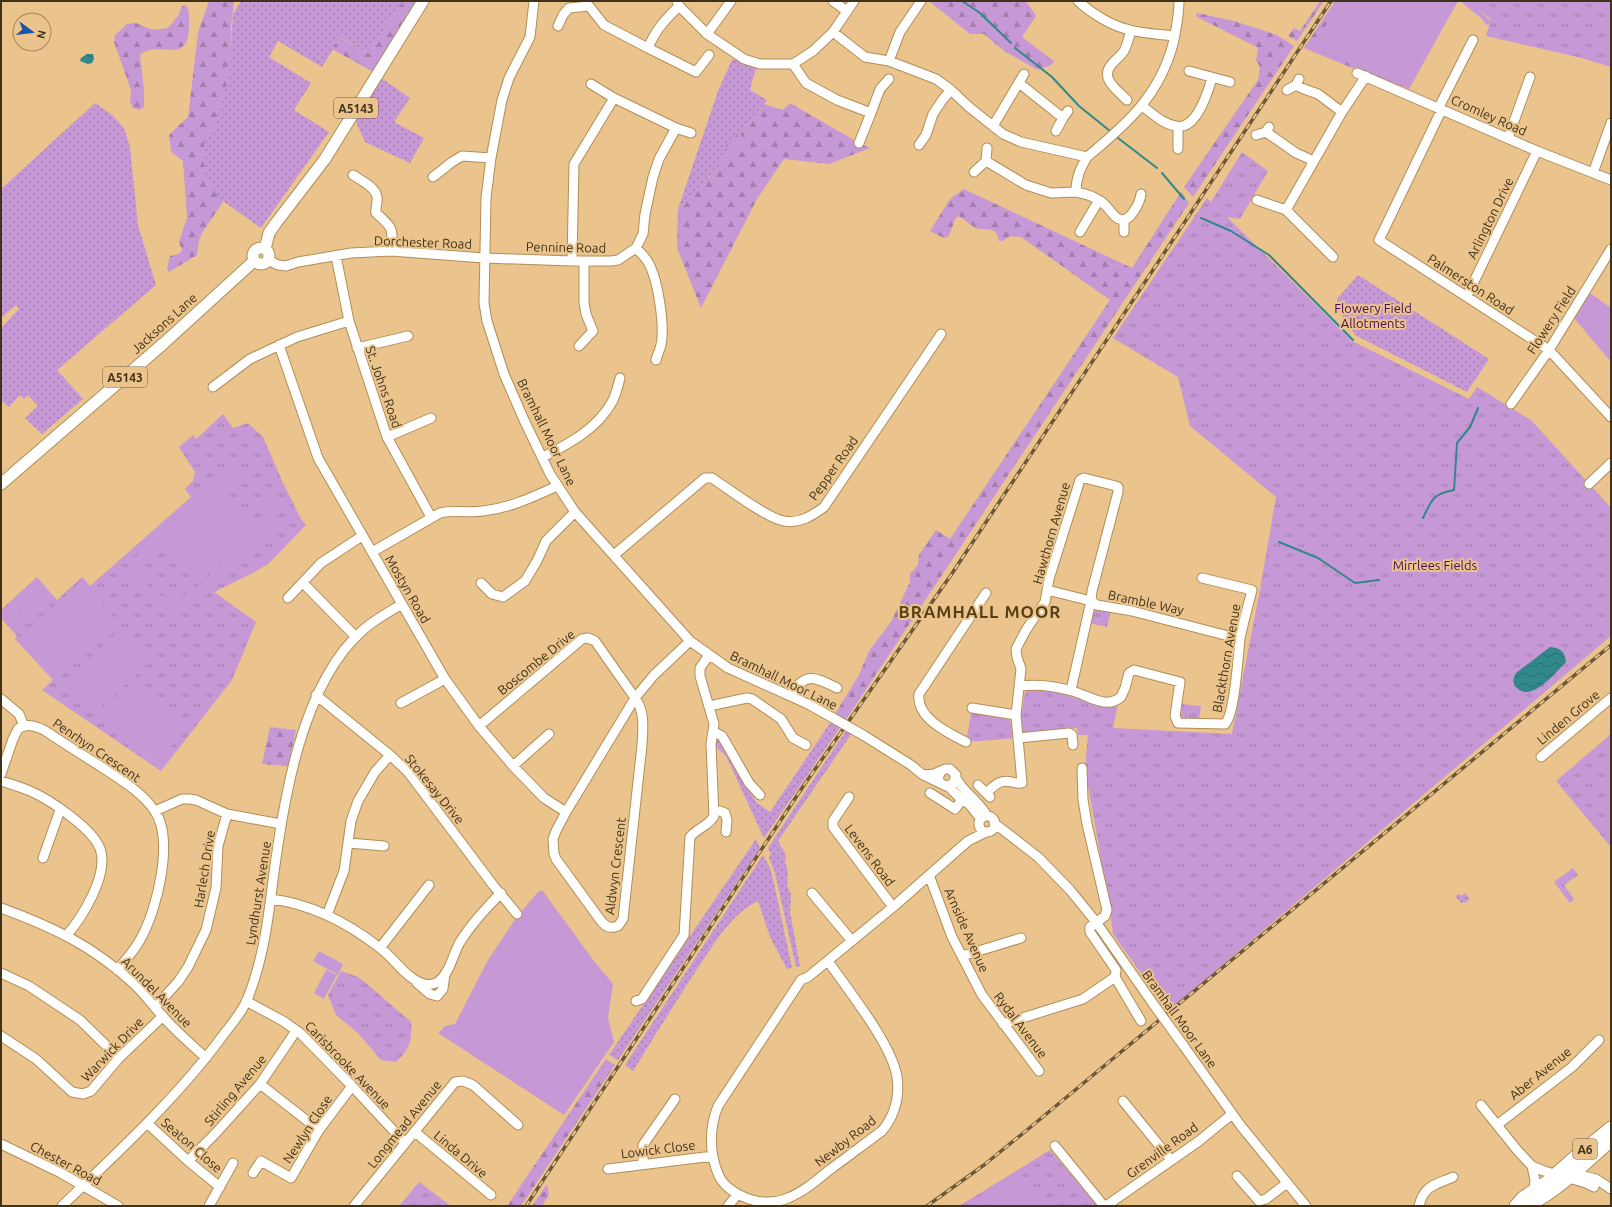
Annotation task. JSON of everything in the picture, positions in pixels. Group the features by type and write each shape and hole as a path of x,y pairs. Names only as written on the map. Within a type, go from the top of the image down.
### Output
{"highway":[{"name":"A6","path":"1529,1205 1563,1176 1611,1128"},
{"name":"A6","path":"1516,1206 1534,1190 1563,1176 1593,1156 1611,1140"}],"main road":[{"name":"Jacksons Lane","path":"267,255 270,233 276,223 325,159 424,1"},
{"name":"Jacksons Lane","path":"1,484 164,343 254,260 253,257 255,251 261,248 267,255"}],"street":[{"name":"Bramhall Moor Lane","path":"534,1 530,37 506,84 491,158 486,198 484,303 487,321 504,374 524,420 557,486 576,512 690,641 728,668 790,696 833,718 911,765 923,775 980,805 983,820"},
{"path":"708,34 731,1"},
{"path":"833,1 847,11"},
{"path":"648,48 654,34 678,4 708,34 744,59 760,64 793,64 813,51 833,32 854,1"},
{"path":"889,61 900,32 921,1"},
{"path":"1078,1 1117,26 1131,31 1174,36"},
{"path":"1076,192 1076,181 1081,167 1087,157 1118,131 1142,106 1157,84 1168,63 1179,10 1179,1"},
{"path":"558,26 563,15 569,8 591,4 604,25 700,75 709,55"},
{"path":"1127,100 1108,79 1107,72 1125,49 1131,31"},
{"path":"833,32 865,58 889,61 936,79 1003,134 1021,142 1087,157"},
{"path":"1440,108 1473,40"},
{"path":"793,64 806,82 837,100 871,113"},
{"path":"1189,71 1230,82"},
{"path":"993,126 1024,74"},
{"name":"Cromley Road","path":"1342,112 1362,74 1537,151 1611,180"},
{"path":"1508,138 1530,77"},
{"path":"1142,106 1165,123 1178,127 1188,123 1203,106 1212,78"},
{"path":"859,143 880,89 889,79"},
{"path":"1286,210 1342,112 1318,94 1304,89 1298,82 1287,90"},
{"path":"1019,83 1065,114 1056,131"},
{"path":"591,84 614,98 676,128 691,133"},
{"path":"919,145 926,135 933,114 951,90"},
{"path":"572,261 574,164 614,98"},
{"name":"Palmerston Road","path":"1440,108 1379,240 1549,350 1611,417"},
{"path":"1593,173 1611,123"},
{"path":"1178,127 1178,149"},
{"path":"656,360 661,344 662,326 659,300 654,276 648,261 636,248 643,234 645,214 659,159 676,128"},
{"path":"1256,135 1268,129 1296,153 1314,161"},
{"path":"974,172 986,161 987,148"},
{"name":"Arlington Drive","path":"1467,296 1537,151"},
{"path":"433,177 462,156 491,158"},
{"path":"986,161 1026,185 1051,193 1085,193 1105,204 1118,219 1124,220 1128,218 1138,207 1141,194"},
{"path":"353,175 374,190 377,196 375,208 376,213 391,227 393,233 391,251"},
{"path":"1080,232 1099,200"},
{"path":"1257,200 1286,210 1333,257"},
{"path":"1124,220 1124,232"},
{"name":"Pennine Road","path":"484,258 611,261 618,260 636,248"},
{"name":"Dorchester Road","path":"267,255 278,265 286,266 298,262 336,256 391,251 484,258"},
{"name":"Flowery Field","path":"1511,404 1549,350 1610,252"},
{"name":"St. Johns Road","path":"336,256 349,321 387,437 431,517"},
{"path":"579,346 593,331 586,314 584,303 584,261"},
{"path":"213,387 250,359 297,337 349,321"},
{"name":"Pepper Road","path":"614,555 705,478 712,478 748,502 782,521 799,521 813,516 824,507 941,334"},
{"path":"357,348 408,336"},
{"name":"Mostyn Road","path":"279,345 318,458 445,679 479,726 513,766 544,798 566,812"},
{"path":"543,457 598,427 613,401 620,378"},
{"path":"387,437 431,418"},
{"path":"1589,484 1611,463"},
{"name":"Hawthorn Avenue","path":"978,785 988,795 1000,782 1004,780 1018,784 1022,783 1016,715 1021,669 1016,649 1026,630 1042,608 1051,572 1080,480 1084,478 1118,487 1118,492 1092,591 1071,690"},
{"path":"372,552 431,517 452,511 482,511 502,508 530,499 557,486"},
{"path":"481,583 492,594 503,597 515,589 525,581 537,561 546,541 576,512"},
{"path":"288,598 321,563 362,536"},
{"name":"Blackthorn Avenue","path":"1020,686 1038,685 1071,690 1098,701 1108,702 1120,698 1123,694 1130,672 1132,670 1138,671 1180,682 1175,716 1178,723 1222,725 1228,721 1240,648 1240,639 1252,590 1202,578"},
{"path":"303,583 356,637"},
{"name":"Bramble Way","path":"1047,590 1091,601 1097,605 1175,621 1195,626 1206,631 1240,639"},
{"path":"966,742 938,725 922,711 918,700 919,694 986,593"},
{"name":"Lyndhurst Avenue","path":"62,1206 147,1123 206,1058 239,1014 246,1001 264,946 282,824 305,724 316,696 337,659 356,637 363,630 402,604"},
{"name":"Boscombe Drive","path":"479,726 582,639 588,638 595,641 635,698"},
{"name":"Aldwyn Crescent","path":"635,698 640,704 643,725 642,745 623,919 618,926 610,928 605,926 556,859 554,854 553,839 566,812 635,698 654,675 690,641"},
{"path":"636,1001 642,999 684,935 690,837 710,822 714,816 711,744 714,724 700,676 700,668 709,655"},
{"path":"790,696 796,685 803,680 811,678 820,679 837,688"},
{"path":"402,703 445,679"},
{"name":"Stokesay Drive","path":"316,696 390,755 408,772 517,914"},
{"path":"709,706 747,698 752,699 781,719 794,738 806,745"},
{"name":"Linden Grove","path":"1542,756 1611,698"},
{"path":"1,699 19,714 24,726 18,729 15,733 1,774"},
{"path":"972,708 1016,715"},
{"name":"Penrhyn Crescent","path":"24,726 36,726 50,734 134,790 155,811"},
{"path":"714,732 722,736 749,783 760,795"},
{"path":"1018,738 1071,733 1073,741"},
{"path":"513,766 549,734"},
{"path":"327,915 344,871 351,821 358,801 374,772 390,755"},
{"path":"1082,768 1083,800 1087,824 1107,910 1105,916 1090,927 1090,932 1116,970 1115,977 1141,1021"},
{"name":"Bramhall Moor Lane","path":"923,775 934,774 945,769 950,769 954,773 965,796"},
{"path":"941,772 938,777 944,785 954,784 956,778"},
{"path":"1,781 31,791 44,798 87,829 98,843 101,852 102,864 99,877 86,908 68,935"},
{"path":"930,793 955,809 965,796"},
{"name":"Levens Road","path":"849,797 833,821 833,827 893,907"},
{"path":"118,970 142,937 156,902 164,849 160,820 155,811 182,799 189,799 196,800 227,814 282,824"},
{"path":"43,858 60,810"},
{"path":"714,810 724,813 727,820 726,832"},
{"name":"Harlech Drive","path":"155,1008 178,982 188,967 206,930 216,888 218,846 227,814"},
{"path":"992,819 994,823 993,829 987,832 981,829 983,820 992,819"},
{"name":"Newby Road","path":"828,961 871,1024 888,1052 897,1076 898,1092 896,1107 890,1121 882,1131 805,1189 788,1198 772,1202 755,1202 737,1195 720,1180 715,1167 711,1143 712,1128 718,1106 802,980 828,961 893,907 968,841 983,820"},
{"name":"Bramhall Moor Lane","path":"994,823 1038,857 1070,890 1096,922 1232,1114 1306,1206"},
{"name":"Bramhall Moor Lane","path":"987,832 1001,836 1030,851"},
{"name":"Newby Road","path":"968,841 987,832"},
{"path":"349,843 384,846"},
{"name":"Arnside Avenue","path":"929,875 952,937 982,996"},
{"path":"380,948 429,885"},
{"path":"271,899 297,903 327,915 380,948 430,994 437,996 443,989 445,974 459,944 481,912 501,893"},
{"path":"812,893 852,941"},
{"name":"Arundel Avenue","path":"1,908 32,919 68,935 118,970 135,985 155,1008 206,1058"},
{"path":"962,956 1020,938"},
{"path":"1,973 29,986 80,1020 119,1058"},
{"path":"1003,1024 1083,999 1115,977"},
{"name":"Rydal Avenue","path":"982,996 1039,1071"},
{"name":"Carisbrooke Avenue","path":"246,1001 283,1021 296,1031 352,1086 405,1143"},
{"name":"Warwick Drive","path":"1,1036 36,1059 72,1092 83,1094 92,1091 119,1058 163,1016"},
{"name":"Stirling Avenue","path":"188,1161 215,1134 260,1084 296,1031"},
{"name":"Aber Avenue","path":"1497,1124 1572,1067 1599,1040"},
{"name":"Longmead Avenue","path":"354,1206 455,1082 463,1081 473,1085 518,1125"},
{"path":"260,1084 319,1130"},
{"name":"Newlyn Close","path":"253,1173 264,1158 291,1178 319,1130 352,1086"},
{"path":"643,1164 643,1146 675,1099"},
{"path":"1123,1101 1171,1160"},
{"path":"1481,1105 1517,1150 1532,1166 1535,1180 1534,1190"},
{"name":"Grenville Road","path":"1105,1206 1199,1141 1232,1114"},
{"name":"Seaton Close","path":"147,1123 188,1161 220,1186"},
{"name":"Linda Drive","path":"415,1132 491,1196"},
{"name":"Chester Road","path":"1,1144 84,1186 118,1206"},
{"path":"1054,1146 1105,1206"},
{"name":"Lowick Close","path":"608,1169 713,1156"},
{"path":"1593,1156 1591,1170 1595,1183"},
{"path":"1524,1157 1563,1176"},
{"name":"Seaton Close","path":"208,1206 234,1163"},
{"path":"1532,1166 1586,1183 1595,1183 1610,1188"},
{"path":"1237,1176 1259,1201 1266,1199 1287,1183"},
{"path":"1418,1206 1426,1189 1453,1177"},
{"path":"728,1206 737,1195"}],"green space":[{"path":"209,1 234,1 231,27 230,72 215,125 204,141 204,177 223,202 202,233 197,255 169,272 167,268 170,256 179,254 182,250 179,242 187,218 183,161 171,152 169,135 188,117 198,33"},
{"path":"241,1 403,1 368,54 341,37 322,67 278,41 269,57 311,83 294,110 329,132 261,228 203,187 201,144 229,70 233,14"},
{"path":"403,1 423,1 377,74 332,49 340,37 368,54"},
{"path":"929,1 1026,1 1036,16 1022,37 1054,61 1051,65 1038,70 1004,51 984,34 970,34"},
{"path":"1320,1 1324,1 1297,41 1288,36 1294,28 1300,31"},
{"path":"1335,1 1350,1 1403,83 1401,88 1304,48"},
{"path":"1343,1 1458,1 1409,89 1311,47"},
{"path":"1460,1 1469,1 1490,20 1490,24 1486,25 1482,19"},
{"path":"1467,1 1611,1 1611,67 1582,58 1486,36 1491,19"},
{"path":"186,5 189,13 189,26 188,39 184,46 178,49 170,50 154,49 140,55 144,90 144,107 139,110 133,108 130,101 131,90 114,42 115,35 127,24 136,23 153,30 168,28 178,16 182,6"},
{"path":"1197,13 1234,21 1277,35 1294,46 1193,197 1184,187 1258,80 1260,67 1256,60 1258,50 1257,47 1199,18 1196,16"},
{"path":"744,59 760,64 755,71 750,90 767,100 741,133 742,141 678,209 718,91 732,60"},
{"path":"381,78 410,98 394,122 424,138 410,163 365,142 356,122"},
{"path":"95,103 113,116 124,128 130,147 138,225 156,285 57,370 83,399 42,434 25,418 38,406 28,395 24,399 20,395 9,407 1,400 1,328 19,309 16,305 1,318 1,189"},
{"path":"790,103 870,148 829,164 784,159 757,199 701,308 677,248 678,209 742,141 741,133 764,104 783,110"},
{"path":"737,134 743,142 733,152 724,147"},
{"name":"Mirrlees Fields","path":"1242,152 1268,171 1240,219 1227,217 1352,341 1469,399 1477,387 1531,420 1611,508 1611,636 1168,1011 1113,934 1085,768 1088,735 1078,735 1077,728 1028,733 1018,738 1025,692 1039,689 1057,692 1089,702 1118,704 1113,728 1232,734 1276,497 1190,426 1178,377 1113,338 1207,198 1211,202"},
{"path":"964,189 1132,268 1181,192 1189,203 845,721 835,714 859,675 869,651 891,622 910,582 910,574 918,565 919,555 936,530 950,539 1110,300 1021,237 1011,236 999,241 996,232 993,230 976,228 959,216 955,219 949,236 944,238 930,231 950,199"},
{"name":"Flowery Field Allotments","path":"1358,275 1489,359 1467,392 1355,335 1337,308 1337,299"},
{"path":"1590,293 1611,308 1611,362 1574,318"},
{"path":"223,414 233,428 248,423 263,437 283,483 301,519 306,525 269,563 253,573 214,592 256,622 232,680 161,771 42,690 53,680 15,639 17,636 1,618 1,610 37,577 57,600 82,577 90,586 191,497 185,489 193,481 195,472 179,447 193,435 196,439"},
{"path":"234,474 246,475 256,478 264,484 270,492 273,501 273,521 269,532 240,560 209,585 193,601 182,605 168,607 156,604 146,598 139,589 135,578 135,566 138,554 146,542 214,483","holes":["228,484 245,484 253,487 259,492 266,505 267,512 262,528 209,576 185,595 166,597 157,594 150,589 142,574 142,565 147,553 161,540 198,583 259,530 223,488"]},
{"path":"36,579 54,600 44,609 26,588"},
{"path":"82,581 116,620 53,677 18,638"},
{"path":"23,590 42,611 32,620 13,599"},
{"path":"10,604 26,623 17,631 1,613"},
{"path":"1098,608 1111,611 1107,627 1089,623 1092,610 1097,611"},
{"path":"123,627 153,659 97,711 68,678"},
{"path":"131,685 186,726 159,762 104,721"},
{"path":"1182,704 1201,706 1199,720 1184,719 1181,717"},
{"path":"972,708 1010,720 1012,734 1018,738 966,742"},
{"path":"832,720 841,726 764,838 726,756 715,746 717,739 719,738 756,802 770,812"},
{"path":"270,727 296,730 288,766 262,764"},
{"path":"847,729 852,733 778,841 786,855 785,862 788,872 787,885 791,895 790,912 800,966 796,967 775,873 769,857 771,854 768,848"},
{"path":"1611,734 1611,847 1556,781"},
{"path":"756,839 760,848 618,1060 609,1055"},
{"path":"763,855 770,868 773,879 792,968 787,969 770,937 758,901 739,914 716,940 633,1071 625,1065"},
{"path":"1573,868 1578,875 1564,885 1574,899 1570,903 1554,882"},
{"path":"542,890 594,961 613,984 608,1018 614,1042 564,1115 438,1033 445,1026 455,1024 488,960 516,918 538,892"},
{"path":"1465,893 1470,899 1465,903 1461,903 1455,896 1459,894 1461,896"},
{"path":"319,951 343,964 338,975 313,961"},
{"path":"326,970 337,975 324,999 314,993"},
{"path":"341,971 358,977 411,1022 409,1045 396,1062 381,1060 358,1033 336,1015 328,995"},
{"path":"606,1059 615,1065 521,1206 507,1206"},
{"path":"1050,1150 1098,1206 959,1206"},
{"path":"1019,1176 1045,1206 984,1206"},
{"path":"419,1182 451,1206 399,1206"},
{"path":"547,1184 549,1195 542,1206 532,1206"}],"water":[{"path":"87,54 93,54 94,59 92,63 88,64 80,61 81,58"},
{"path":"1550,647 1557,648 1562,651 1566,662 1549,679 1536,689 1529,692 1522,691 1516,687 1513,680 1516,673"}],"waterway":[{"path":"962,1 980,13 1011,43"},
{"path":"1015,48 1052,77 1079,106 1110,131"},
{"path":"1118,138 1157,168"},
{"path":"1162,173 1184,199"},
{"path":"1201,218 1231,231 1269,255 1353,340"},
{"path":"1423,518 1434,498 1442,493 1454,490 1457,443 1470,427 1478,408"},
{"path":"1279,542 1318,558 1355,583 1379,580"}],"railway":[{"path":"526,1206 804,785 951,575 1331,1"},
{"path":"927,1206 984,1165 1027,1130 1611,645"}],"district":[{"name":"BRAMHALL MOOR","path":"980,611"}]}
